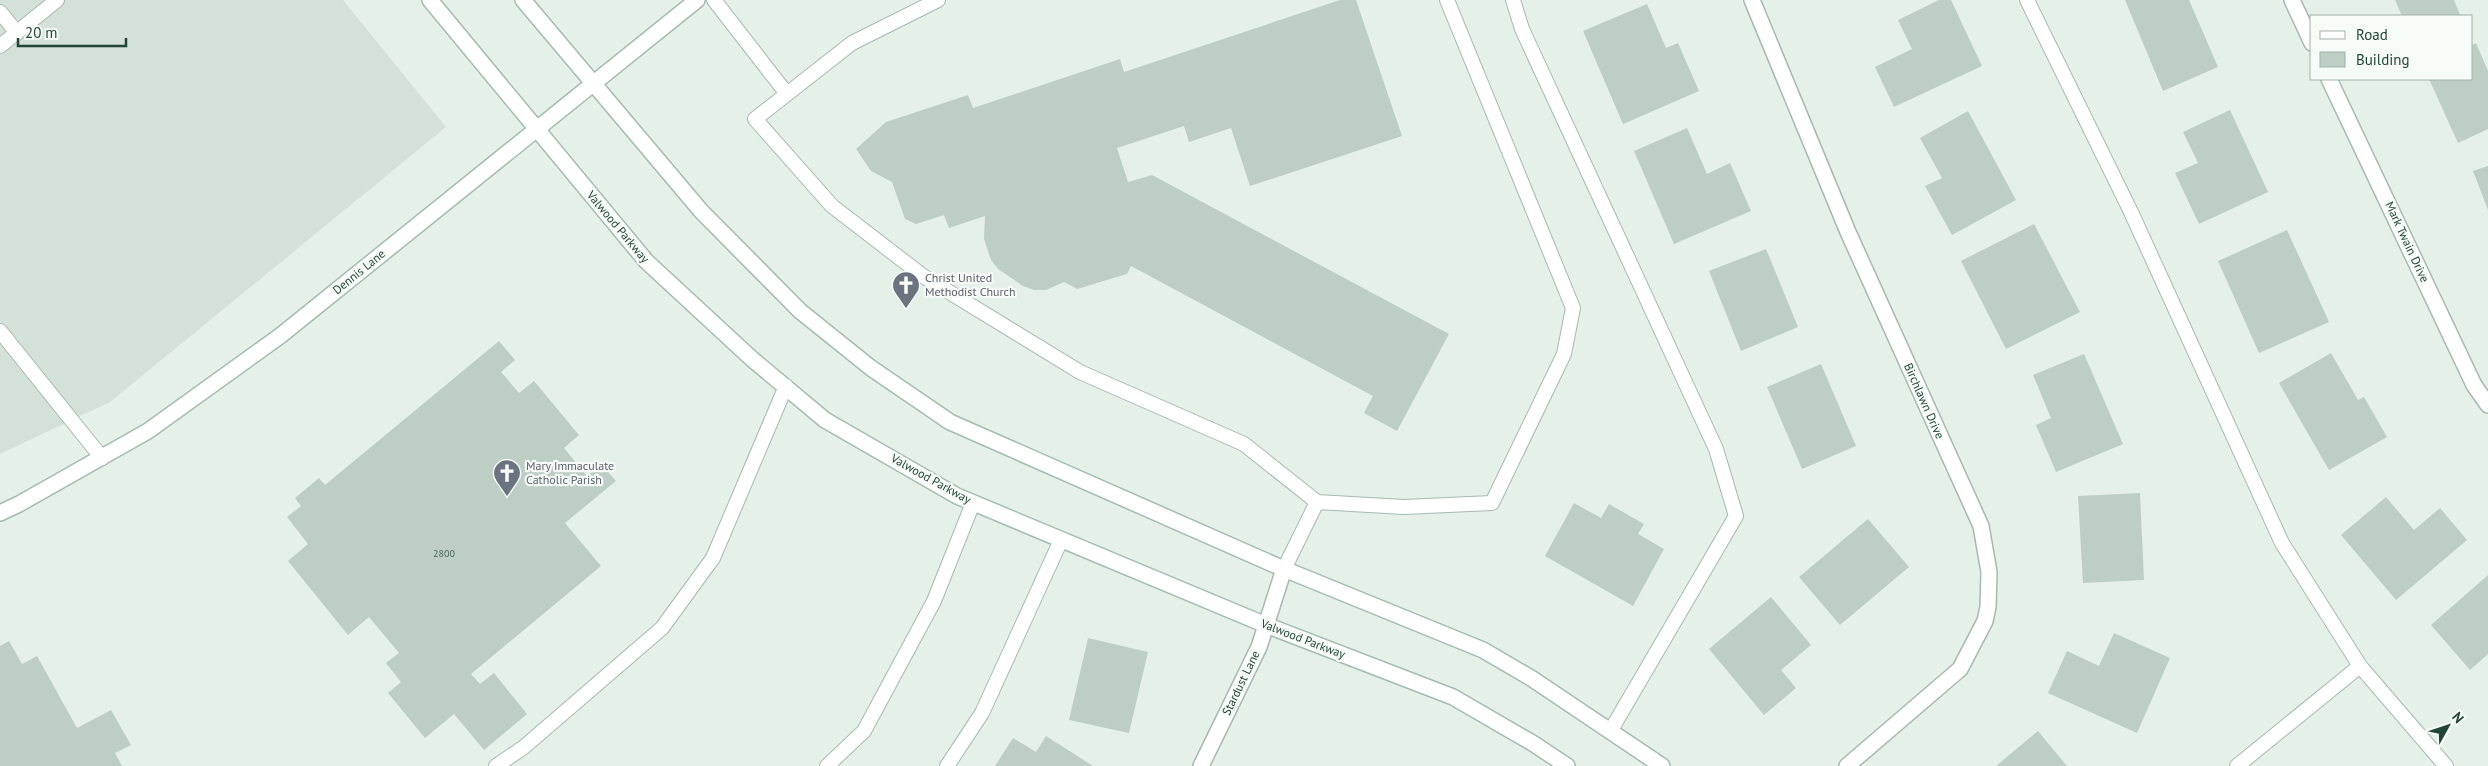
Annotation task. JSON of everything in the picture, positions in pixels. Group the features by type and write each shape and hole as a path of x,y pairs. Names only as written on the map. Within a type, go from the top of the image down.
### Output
{"main road":[{"name":"Valwood Parkway","path":"430,0 646,261 752,359 825,420 957,496 1266,625 1453,698 1567,766"},
{"path":"524,0 593,85 701,211 800,311 871,368 950,422 1284,569 1483,650 1531,678 1662,766"},
{"name":"Dennis Lane","path":"0,513 148,431 280,336 697,0"},
{"name":"Birchlawn Drive","path":"1752,0 1848,232 1980,526 1989,572 1988,607 1985,621 1960,669 1847,766"},
{"path":"2292,0 2310,39"},
{"name":"Mark Twain Drive","path":"2328,80 2474,385 2488,405"},
{"name":"Stardust Lane","path":"1201,766 1259,647 1284,569"}],"lane":[{"path":"0,46 57,0"},
{"path":"714,0 787,94"},
{"path":"938,0 852,44 755,119 832,206 923,276 1080,372 1244,444 1317,502 1404,508 1492,503 1564,354 1573,308 1448,0"},
{"path":"1513,0 1522,29 1716,449 1736,516 1611,730"},
{"path":"2027,0 2131,212 2282,543 2360,666 2446,766"},
{"path":"0,12 17,33"},
{"path":"0,331 102,458"},
{"path":"496,766 524,747 662,628 712,558 736,508 786,386"},
{"path":"1284,569 1317,502"},
{"path":"827,766 864,731 868,724 934,601 973,503"},
{"path":"947,766 982,713 1062,540"},
{"path":"2238,766 2360,666"}],"shaded area":[{"path":"0,0 343,0 446,127 110,402 0,454"}],"building":[{"path":"1340,0 1356,0 1402,136 1250,186 1231,128 1189,142 1184,126 1117,148 1128,182 1152,175 1449,334 1397,431 1364,413 1373,396 1131,266 1127,274 1077,289 1064,282 1046,290 1034,290 1023,286 998,269 991,260 984,239 985,216 949,228 944,215 916,224 905,219 892,182 871,171 856,149 886,122 968,95 973,108 1120,59 1124,72"},
{"path":"1939,0 1951,0 1982,66 1894,107 1875,67 1912,49 1898,20"},
{"path":"2125,0 2189,0 2218,67 2163,91"},
{"path":"2395,0 2454,0 2460,15 2402,15"},
{"path":"1647,4 1666,48 1678,43 1699,91 1623,124 1583,31"},
{"path":"2476,43 2488,71 2488,129 2458,143 2429,80 2473,80 2473,44"},
{"path":"2230,110 2268,192 2199,224 2175,173 2198,163 2183,132"},
{"path":"1968,111 2016,200 1952,235 1925,186 1942,178 1920,138"},
{"path":"1687,128 1707,174 1730,163 1751,211 1674,244 1634,151"},
{"path":"2488,166 2488,210 2473,171"},
{"path":"2034,224 2080,312 2006,349 1961,261"},
{"path":"2287,230 2329,322 2259,353 2218,261"},
{"path":"1766,249 1798,327 1741,351 1709,271"},
{"path":"499,341 515,360 501,372 519,393 534,381 579,435 564,448 587,476 601,464 616,481 565,523 601,566 471,674 480,684 494,673 527,714 484,750 454,714 425,738 388,693 401,682 386,663 399,653 369,617 348,635 288,561 308,544 287,517 301,506 295,498 319,478 325,485"},
{"path":"2331,353 2358,400 2364,397 2387,437 2329,470 2279,383"},
{"path":"2084,354 2123,444 2056,472 2036,425 2051,418 2033,375"},
{"path":"1821,364 1856,446 1802,469 1767,387"},
{"path":"2140,493 2144,580 2083,583 2078,496"},
{"path":"2386,497 2414,530 2440,508 2467,540 2396,600 2341,535"},
{"path":"1574,503 1601,518 1609,504 1644,524 1638,534 1664,549 1633,606 1545,556"},
{"path":"1868,519 1909,567 1840,625 1799,577"},
{"path":"2488,575 2488,654 2470,670 2431,625"},
{"path":"1771,597 1811,645 1781,670 1796,688 1764,715 1709,649"},
{"path":"2114,633 2170,658 2137,733 2048,693 2067,651 2099,666"},
{"path":"1088,638 1148,652 1129,733 1069,720"},
{"path":"9,641 22,664 37,656 77,728 111,710 131,745 115,753 122,766 0,766 0,646"},
{"path":"2038,731 2067,766 1996,766"},
{"path":"1046,736 1093,766 995,766 1013,738 1036,752"}],"place":[{"name":"Christ United Methodist Church","path":"906,309"},
{"name":"Mary Immaculate Catholic Parish","path":"507,497"}]}
